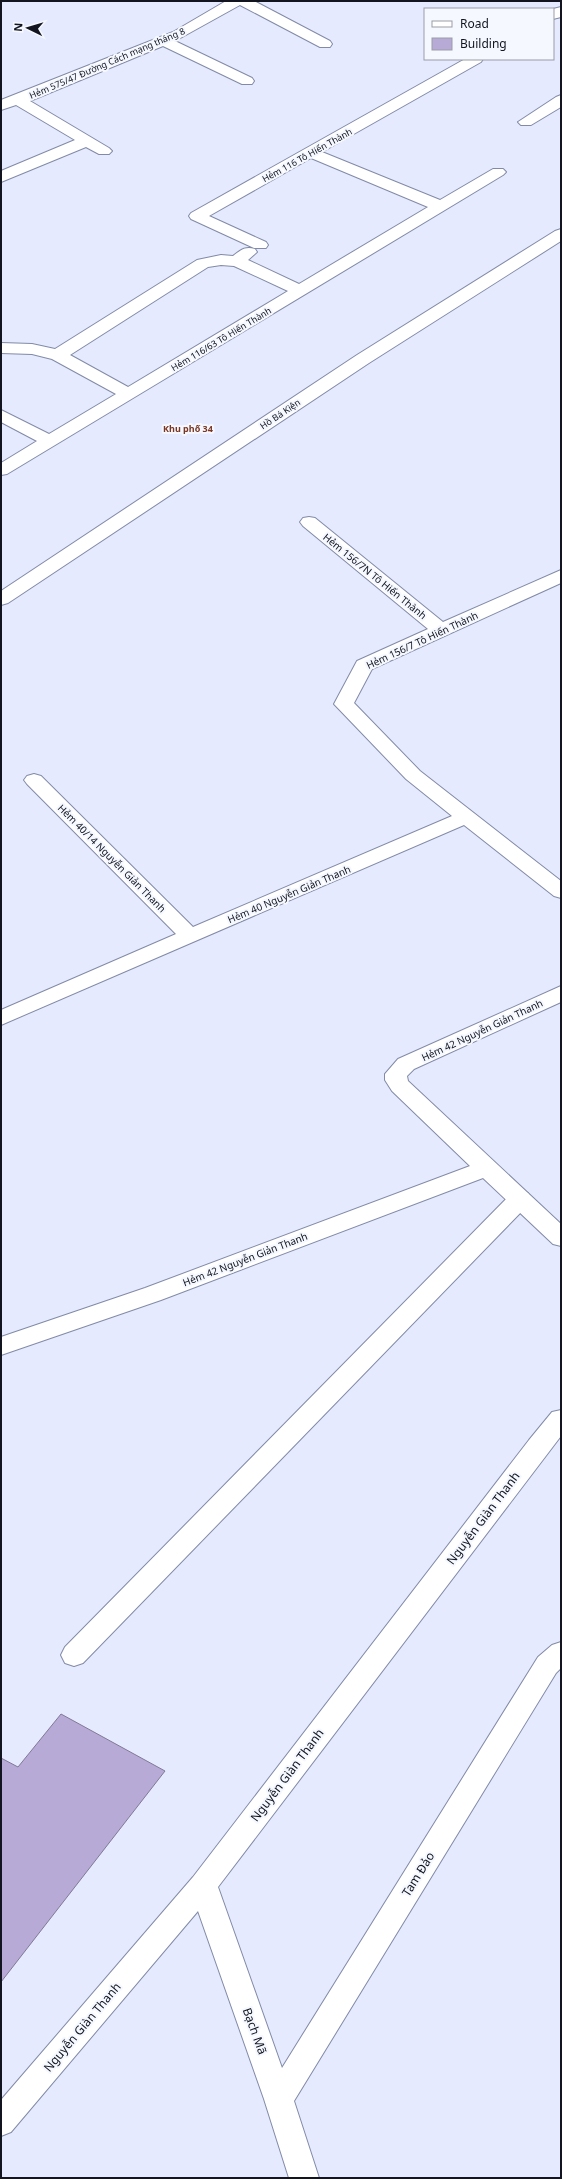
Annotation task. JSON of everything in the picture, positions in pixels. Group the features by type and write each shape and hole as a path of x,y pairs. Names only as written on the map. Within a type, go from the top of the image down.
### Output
{"street":[{"name":"Hẻm 575/47 Đường Cách mạng tháng 8","path":"2,106 178,35 236,1"},
{"path":"243,1 325,44"},
{"path":"163,41 247,81"},
{"name":"Hẻm 116 Tô Hiến Thành","path":"236,261 260,245 197,216 312,153 474,60"},
{"path":"18,100 86,141 104,150"},
{"path":"526,122 561,100"},
{"path":"1,177 86,141"},
{"path":"312,153 442,207"},
{"name":"Hẻm 116/63 Tô Hiến Thành","path":"1,470 442,207 498,172"},
{"name":"Hồ Bá Kiện","path":"1,599 363,359 561,234"},
{"path":"58,355 203,263 221,260 236,261 301,291"},
{"path":"1,348 32,349 58,355 129,394"},
{"path":"1,415 50,441"},
{"name":"Hẻm 156/7N Tô Hiến Thành","path":"310,522 441,630"},
{"name":"Hẻm 156/7 Tô Hiến Thành","path":"466,817 413,775 344,704 364,665 561,576"},
{"name":"Hẻm 40/14 Nguyễn Giản Thanh","path":"34,780 190,936"},
{"path":"466,817 561,891"},
{"name":"Hẻm 40 Nguyễn Giản Thanh","path":"1,1018 466,817"},
{"name":"Hẻm 42 Nguyễn Giản Thanh","path":"561,993 406,1064 396,1074 396,1080 400,1086 561,1238"},
{"name":"Hẻm 42 Nguyễn Giản Thanh","path":"1,1346 153,1294 487,1168"},
{"path":"74,1655 520,1199"},
{"name":"Nguyễn Giàn Thanh","path":"1,2122 203,1885 533,1453 561,1419"},
{"name":"Tam Đảo","path":"280,2099 547,1665 561,1653"},
{"name":"Bạch Mã","path":"203,1885 280,2099 304,2178"}],"building":[{"path":"61,1714 165,1771 1,1982 1,1758 18,1767"}],"district":[{"name":"Khu phố 34","path":"188,428"}]}
